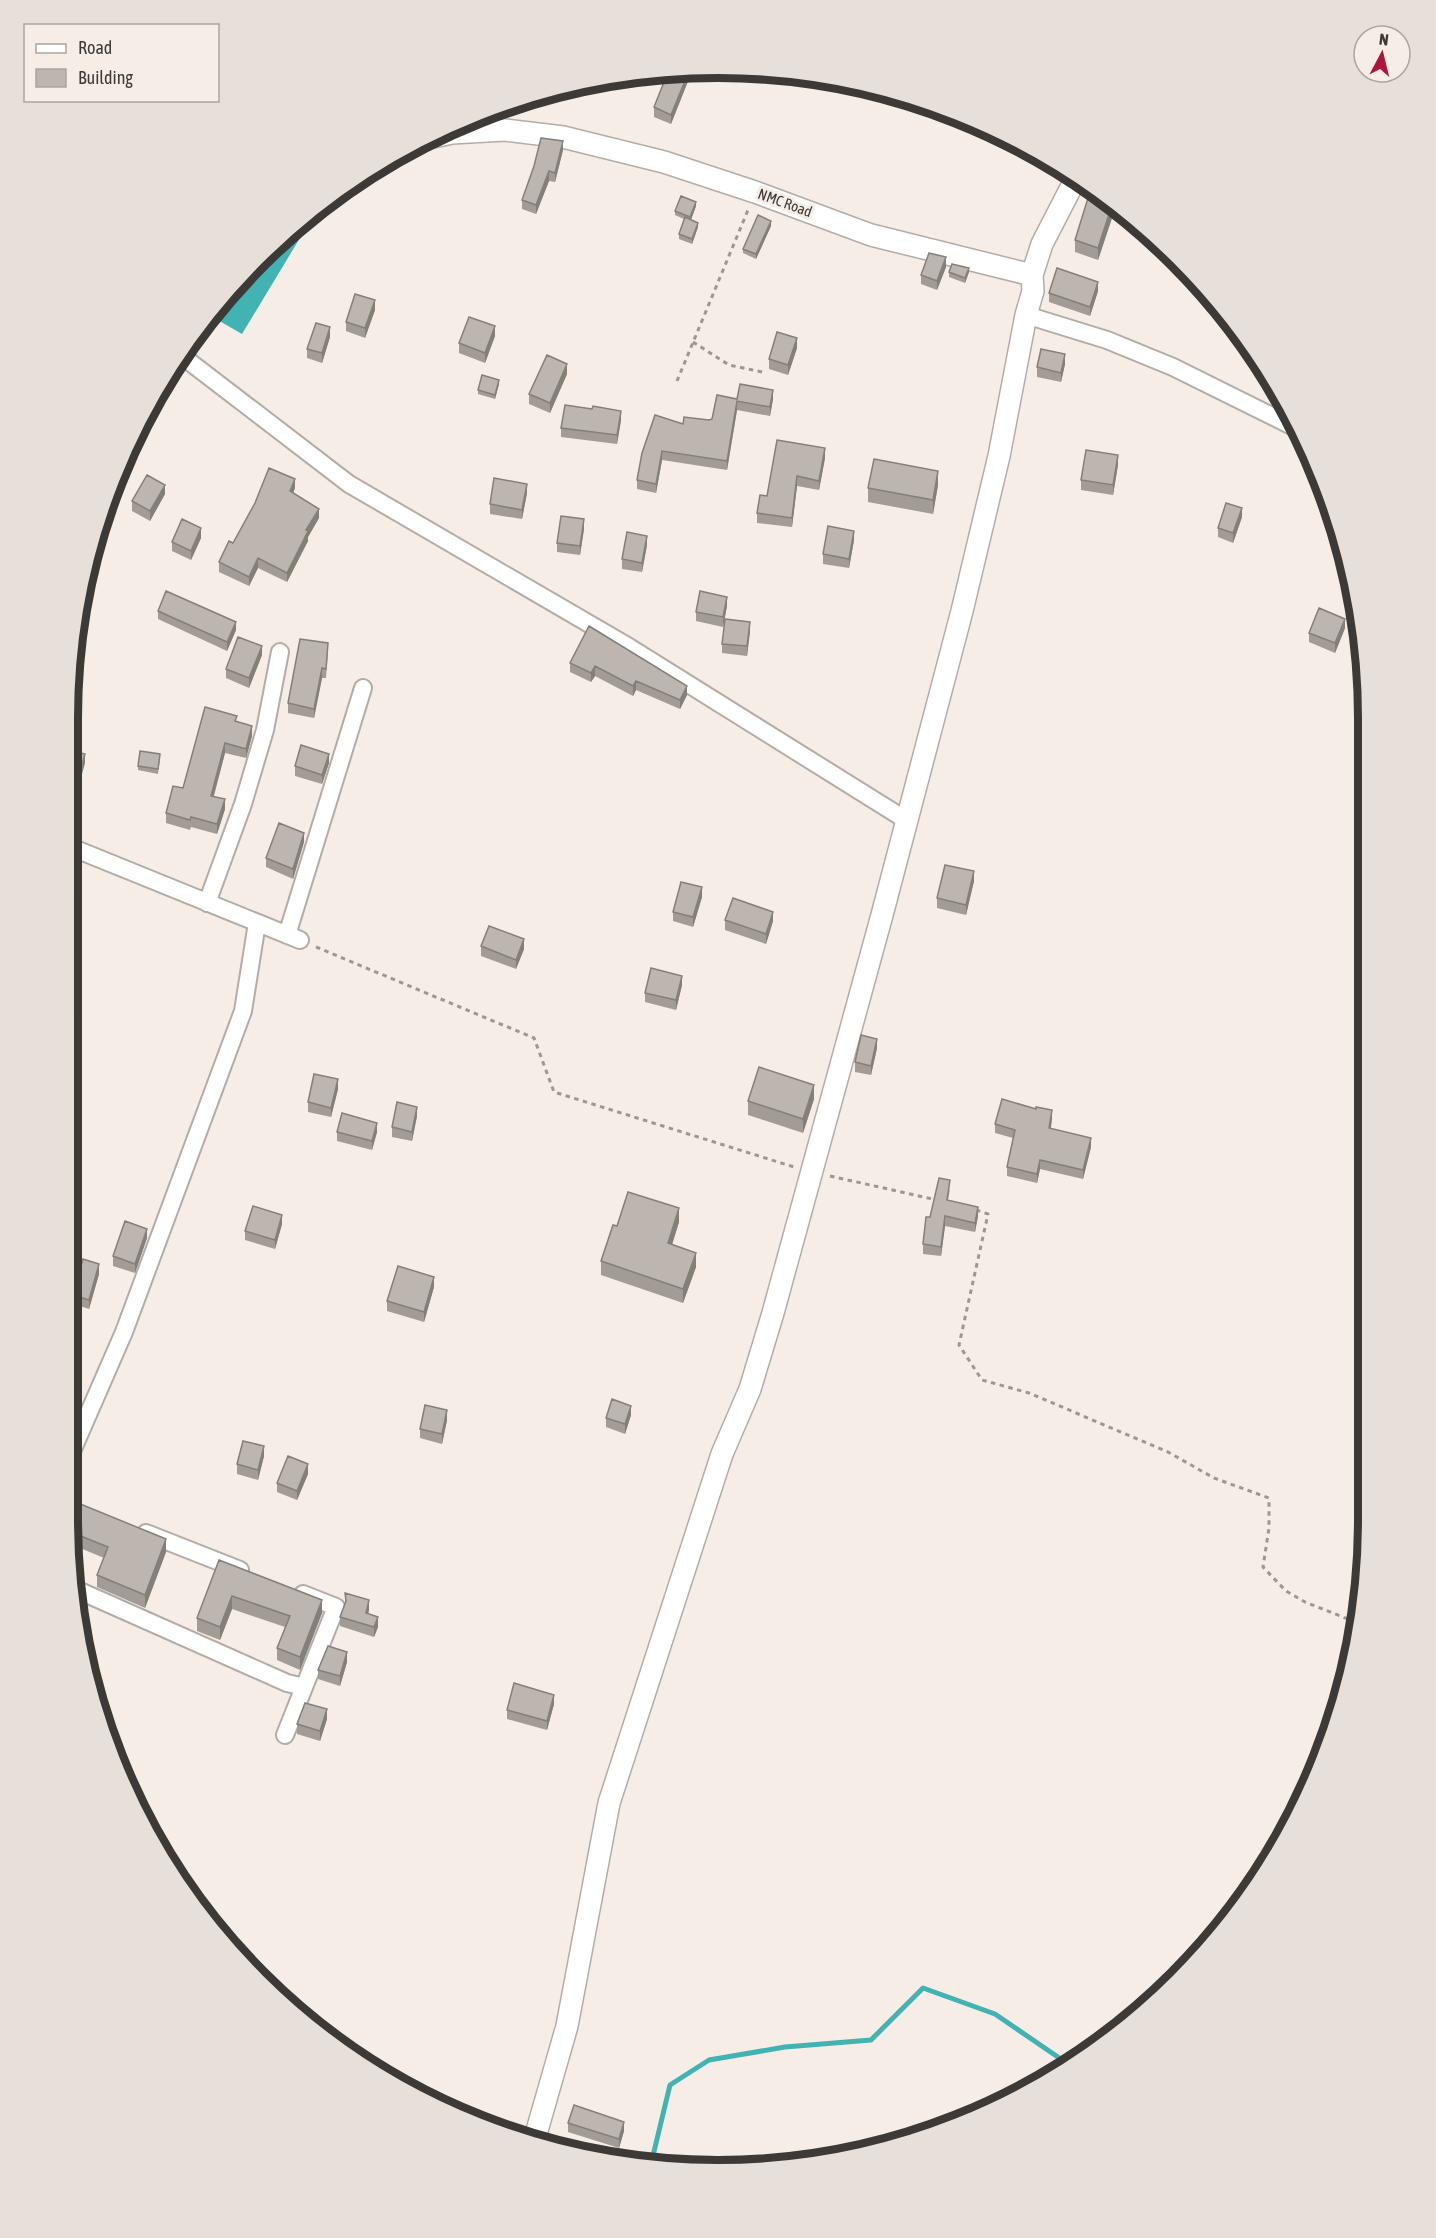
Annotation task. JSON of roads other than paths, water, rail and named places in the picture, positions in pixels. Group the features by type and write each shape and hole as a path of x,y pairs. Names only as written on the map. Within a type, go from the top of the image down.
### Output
{"street":[{"name":"NMC Road","path":"461,133 505,130 563,137 664,162 755,192 871,235 1032,275"},
{"path":"536,2133 567,2026 609,1803 722,1454 750,1389 879,927 962,611 999,456 1026,315 1033,291 1032,275 1042,244 1072,185"},
{"path":"1026,315 1107,340 1173,367 1285,423"},
{"path":"187,360 349,484 629,647 906,820"},
{"path":"207,903 243,804 265,730 280,652"},
{"path":"78,850 294,938 363,688"},
{"path":"78,1438 124,1332 243,1011 257,923"},
{"path":"133,1527 250,1574"},
{"path":"282,1586 336,1607 285,1736"},
{"path":"82,1592 287,1683 304,1688"}],"water":[{"path":"303,231 303,233 242,334 217,320 265,265"}],"waterway":[{"path":"653,2157 670,2085 709,2060 785,2047 871,2040 923,1988 995,2014 1062,2060"}]}
